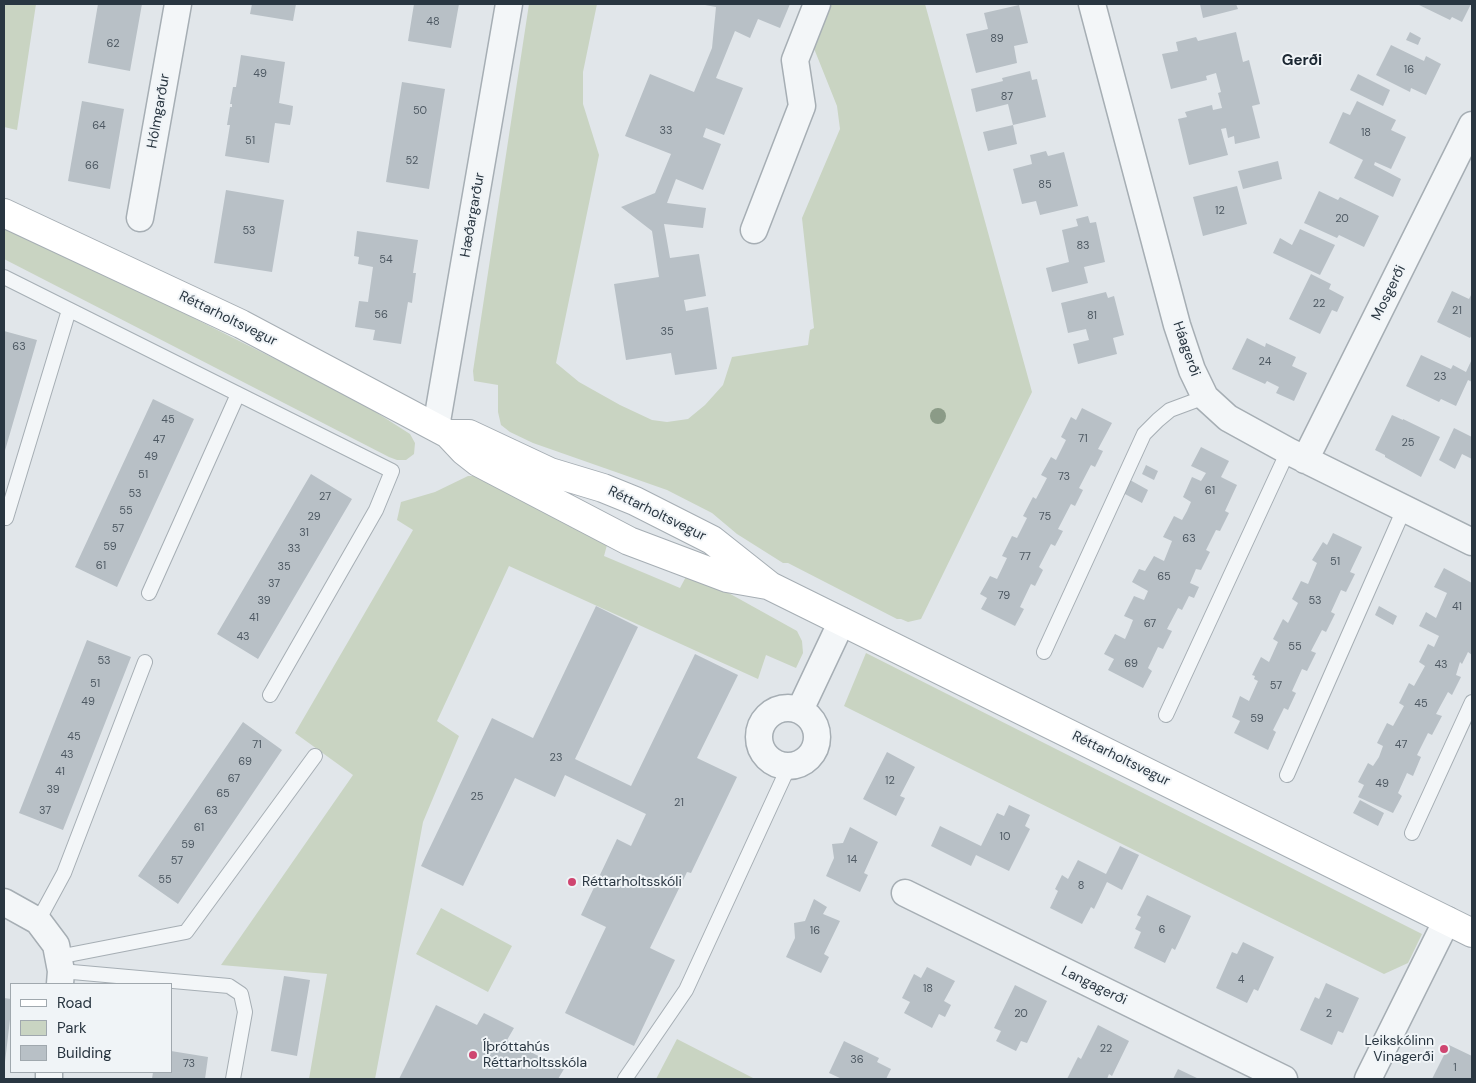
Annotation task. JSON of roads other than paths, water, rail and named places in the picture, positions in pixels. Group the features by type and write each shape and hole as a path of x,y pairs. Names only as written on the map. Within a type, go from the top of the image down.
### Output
{"street":[{"name":"Hólmgarður","path":"140,218 178,4"},
{"name":"Hæðargarður","path":"442,430 509,4"},
{"path":"754,230 802,106 795,60 817,4"},
{"name":"Háagerði","path":"1092,4 1177,325 1192,370 1205,397 1228,418 1297,456 1472,542"},
{"name":"Mosgerði","path":"1297,456 1472,125"},
{"name":"Réttarholtsvegur","path":"4,213 241,324 442,430 478,462 629,541 727,578 770,586"},
{"name":"Réttarholtsvegur","path":"442,430 469,434 550,472 603,488 635,501 712,540 770,586 1472,933"},
{"path":"800,710 842,621"},
{"path":"791,707 800,710 814,723 817,742 813,752 807,759 789,766 780,765 764,754 760,745 760,726 772,712 781,708 791,707"},
{"name":"Langagerði","path":"905,893 1284,1079"},
{"path":"4,902 38,921 56,945 59,971"},
{"path":"1368,1079 1446,920"}],"lane":[{"path":"4,277 392,471 376,510 270,695"},
{"path":"6,518 69,310"},
{"path":"149,592 238,394"},
{"path":"1044,652 1144,434 1170,410 1205,397"},
{"path":"1166,714 1297,456"},
{"path":"1288,775 1404,509"},
{"path":"38,921 64,872 145,662"},
{"path":"1412,833 1472,702"},
{"path":"59,971 186,932 315,756"},
{"path":"624,1079 686,990 789,766"},
{"path":"59,971 229,986 241,994 245,1012 233,1079"}],"place":[{"name":"Réttarholtsskóli","path":"572,882"},
{"name":"Leikskólinn Vinagerði","path":"1444,1049"},
{"name":"Íþróttahús Réttarholtsskóla","path":"473,1055"}],"district":[{"name":"Gerði","path":"1302,61"}]}
